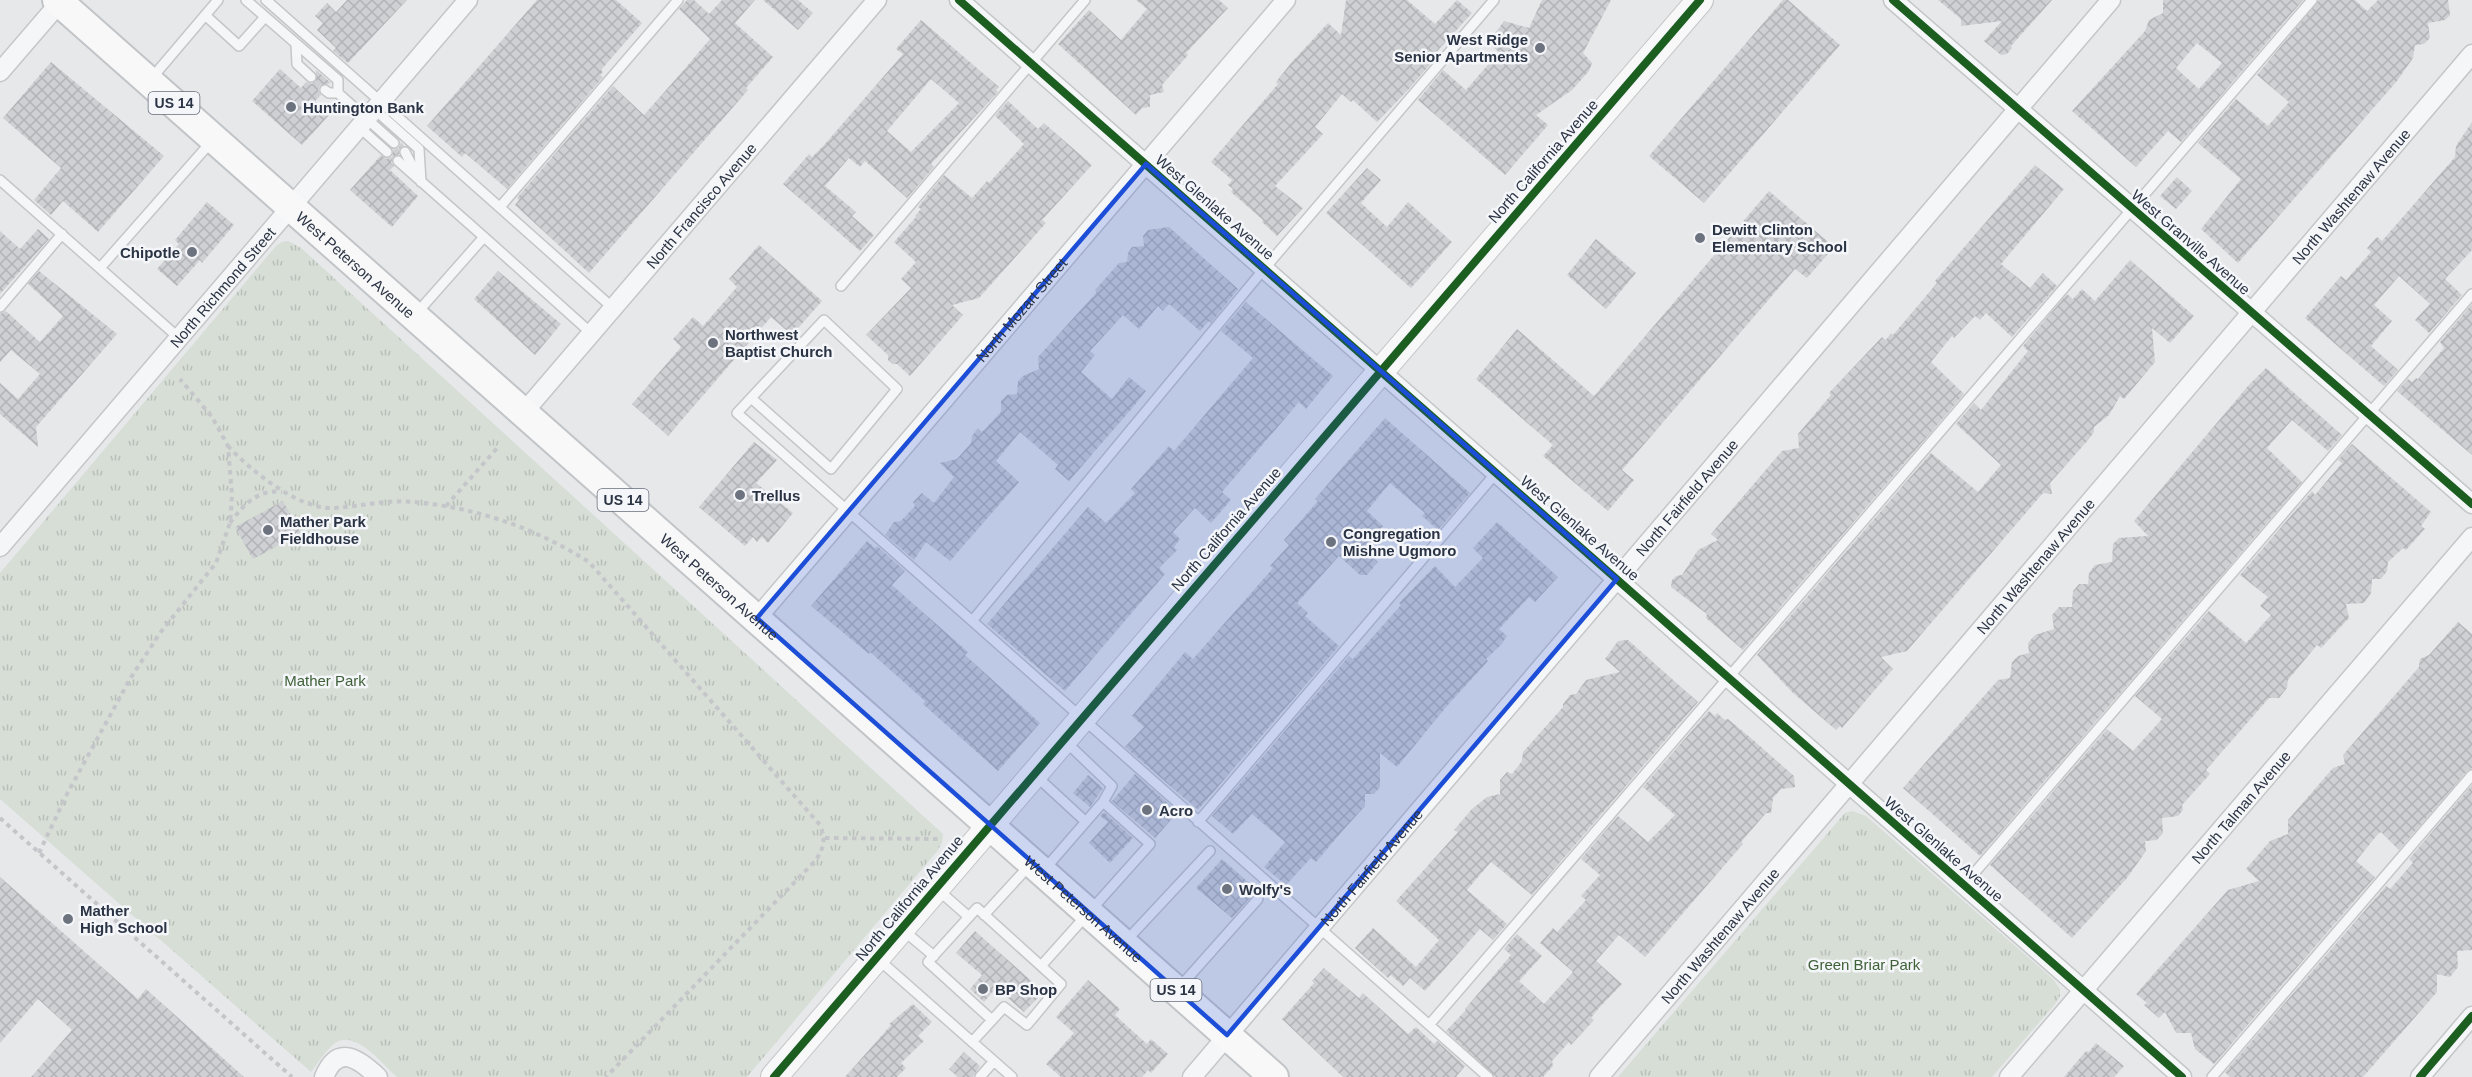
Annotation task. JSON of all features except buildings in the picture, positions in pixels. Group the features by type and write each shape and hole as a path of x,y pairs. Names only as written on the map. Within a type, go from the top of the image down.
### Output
{"main road":[{"name":"North California Avenue","path":"774,1077 1700,0"},
{"name":"West Peterson Avenue","path":"59,1 1274,1077"}],"street":[{"name":"North Richmond Street","path":"0,547 468,0"},
{"name":"North Francisco Avenue","path":"524,412 877,0"},
{"name":"West Glenlake Avenue","path":"959,0 2182,1077"},
{"name":"North Mozart Street","path":"757,618 1286,0"},
{"name":"North Fairfield Avenue","path":"1192,1077 2111,0"},
{"path":"0,72 59,1"},
{"name":"West Granville Avenue","path":"1898,2 2472,504"},
{"name":"North Washtenaw Avenue","path":"1599,1077 2472,54"},
{"name":"North Talman Avenue","path":"2009,1077 2472,537"},
{"path":"2420,1077 2472,1016"},
{"path":"324,1077 333,1063 342,1057 350,1056 364,1064 378,1077"}],"lane":[{"path":"149,81 218,0"},
{"path":"246,0 338,80 338,93"},
{"path":"266,0 394,142"},
{"path":"500,207 678,0"},
{"path":"841,286 1084,0"},
{"path":"972,621 1264,269 1494,0"},
{"path":"1429,1025 2312,0"},
{"path":"205,15 239,46 265,17"},
{"path":"296,44 297,64 311,76"},
{"path":"325,90 329,93 338,93 419,148 422,182"},
{"path":"370,114 387,152"},
{"path":"370,114 500,207 613,308"},
{"path":"100,268 214,138"},
{"path":"405,153 422,182"},
{"path":"398,161 591,333"},
{"path":"0,180 179,338"},
{"path":"0,307 62,234"},
{"path":"415,316 484,237"},
{"path":"1964,885 2472,294"},
{"path":"751,398 831,469 897,389 824,320 751,398 737,413 1488,1077"},
{"path":"1198,822 1496,473"},
{"path":"984,915 1086,822 1103,802 1112,786 1063,740"},
{"path":"1034,773 1086,822"},
{"path":"2211,1077 2472,775"},
{"path":"1041,966 1150,844 1103,802"},
{"path":"1124,944 1210,851"},
{"path":"936,888 969,917"},
{"path":"1177,991 1258,899"},
{"path":"972,1042 992,1020 1004,1006 1027,1025 1061,984 976,908 928,963 992,1020"},
{"path":"901,928 934,956"},
{"path":"877,957 1012,1077"},
{"path":"980,1077 994,1061"}],"path":[{"path":"180,379 212,417 228,446 245,464 285,492 328,508 381,502 411,502 446,506 524,526 558,542 589,562 815,818 825,838 823,848 816,860 606,1077"},
{"path":"39,853 67,794 130,679 160,633 216,563 230,523 232,496 228,446"},
{"path":"446,506 499,446"},
{"path":"230,523 239,511 257,496 272,491 285,492"},
{"path":"0,818 292,1077"},
{"path":"825,838 942,839"}],"highlighted area":[{"path":"1146,164 1617,579 1227,1035 757,618"}],"green space":[{"name":"Mather Park","path":"288,241 301,248 943,834 938,850 747,1077 397,1077 360,1044 343,1040 331,1046 311,1072 0,799 0,573 276,246"},
{"name":"Green Briar Park","path":"1852,811 1866,816 2053,979 2060,989 2060,996 2055,1004 1992,1077 1618,1077 1845,813"}],"cycle path":[{"path":"959,0 2182,1077"},
{"path":"774,1077 1700,0"},
{"path":"1893,0 2472,504"},
{"path":"2420,1077 2472,1016"}],"place":[{"name":"West Ridge Senior Apartments","path":"1540,48"},
{"name":"Huntington Bank","path":"291,107"},
{"name":"Dewitt Clinton Elementary School","path":"1700,238"},
{"name":"Chipotle","path":"192,252"},
{"name":"Northwest Baptist Church","path":"713,343"},
{"name":"Trellus","path":"740,495"},
{"name":"Mather Park Fieldhouse","path":"268,530"},
{"name":"Congregation Mishne Ugmoro","path":"1331,542"},
{"name":"Acro","path":"1147,810"},
{"name":"Wolfy's","path":"1227,889"},
{"name":"Mather High School","path":"68,919"},
{"name":"BP Shop","path":"983,989"}]}
